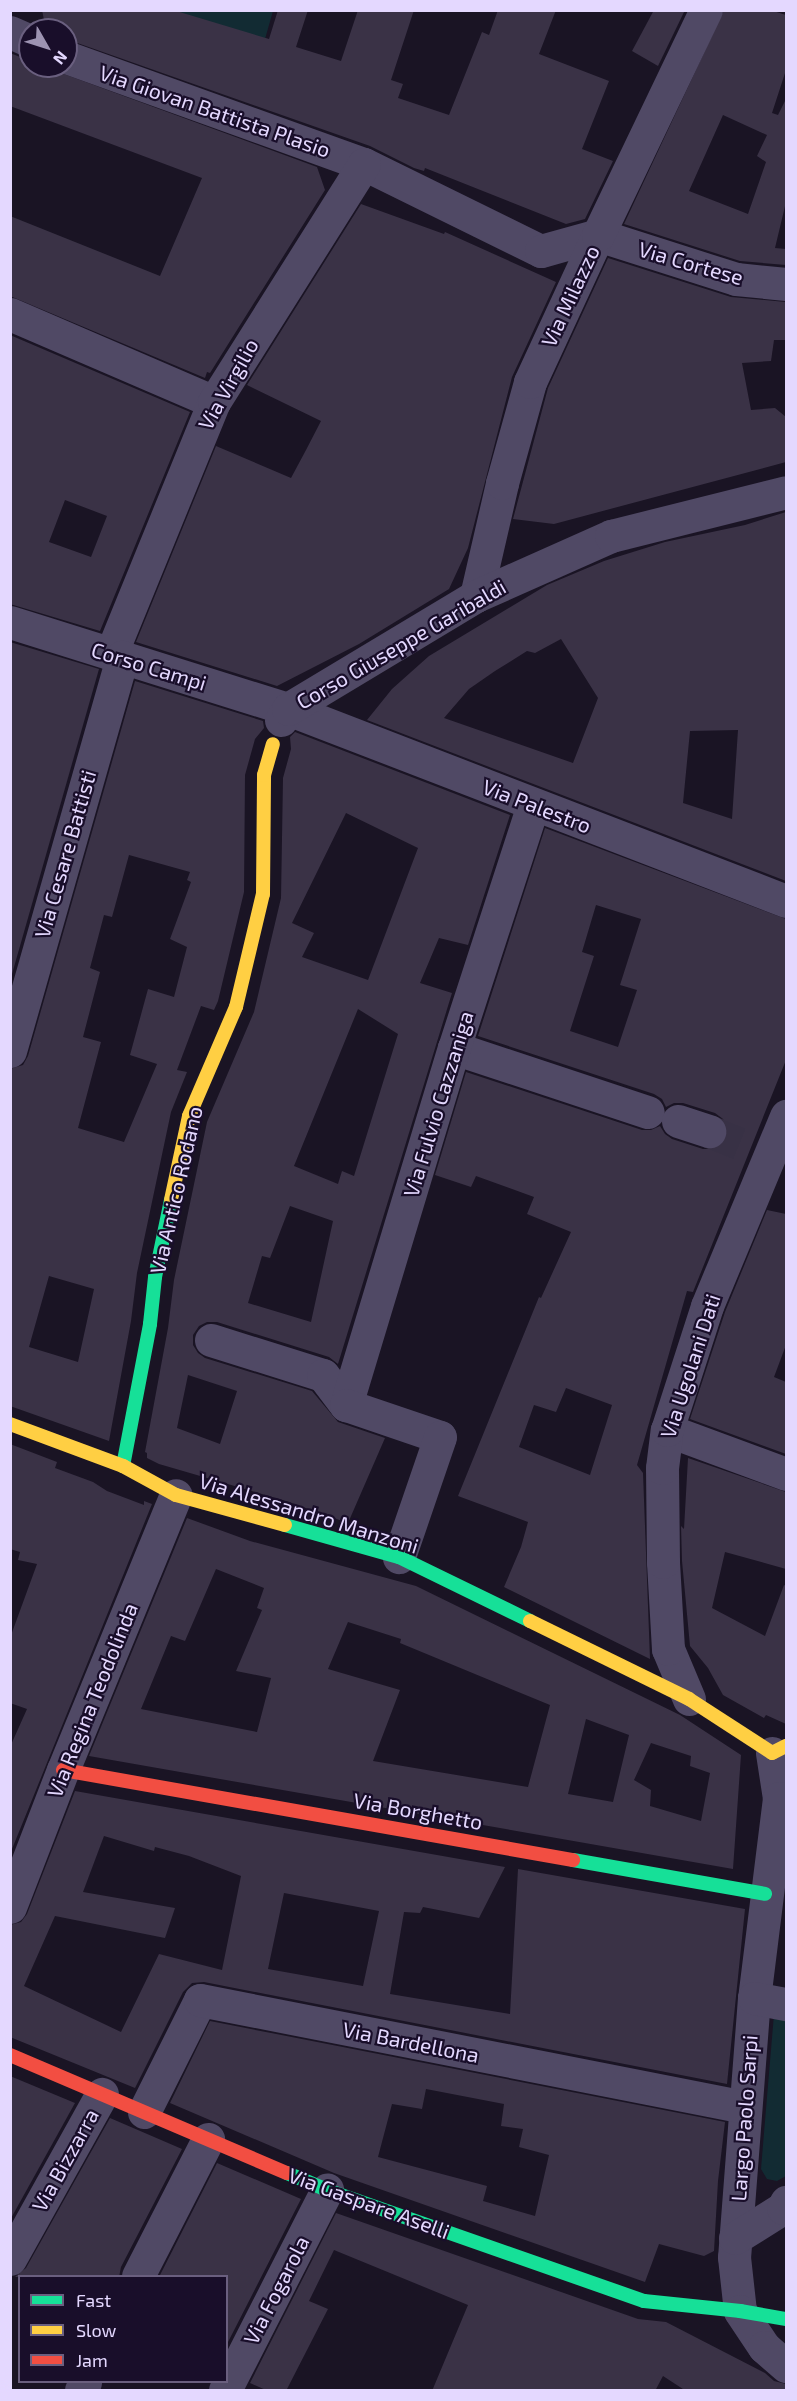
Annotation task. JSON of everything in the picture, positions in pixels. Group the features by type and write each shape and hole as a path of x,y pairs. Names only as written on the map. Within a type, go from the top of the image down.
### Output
{"street":[{"name":"Via Milazzo","path":"476,596 502,483 530,382 706,10"},
{"name":"Via Giovan Battista Plasio","path":"78,61 364,164 541,251 598,235"},
{"name":"Via Virgilio","path":"116,655 132,599 214,402 364,164"},
{"name":"Via Cortese","path":"598,235 736,279 786,284"},
{"path":"10,314 214,402"},
{"name":"Corso Giuseppe Garibaldi","path":"281,724 476,596 611,536 786,492"},
{"name":"Corso Campi","path":"10,622 116,655 281,724"},
{"name":"Via Cesare Battisti","path":"10,1051 15,1011 104,717 116,655"},
{"name":"Via Palestro","path":"281,724 533,805 786,901"},
{"name":"Via Antico Rodano","path":"123,1466 150,1324 154,1277 189,1116 236,1007 263,894 264,775 281,724"},
{"name":"Via Fulvio Cazzaniga","path":"346,1405 454,1048 533,805"},
{"path":"454,1048 709,1131"},
{"name":"Via Ugolani Dati","path":"689,1699 669,1648 663,1562 662,1468 667,1430 707,1306 762,1153 786,1116"},
{"path":"211,1340 323,1375 346,1405 440,1437 399,1557"},
{"name":"Via Alessandro Manzoni","path":"10,1424 123,1466 176,1495 399,1557 689,1699 779,1750"},
{"path":"667,1430 786,1474"},
{"name":"Via Regina Teodolinda","path":"10,1907 63,1770 176,1495"},
{"name":"Largo Paolo Sarpi","path":"740,2311 734,2257 735,2238 754,1998 765,1894 779,1798 779,1750"},
{"name":"Via Borghetto","path":"63,1770 765,1894"},
{"path":"754,1998 786,2004"},
{"name":"Via Bardellona","path":"144,2112 200,2000 745,2107"},
{"name":"Via Gaspare Aselli","path":"10,2055 327,2190 644,2301 740,2311 786,2319"},
{"name":"Via Bizzarra","path":"10,2259 102,2094"},
{"path":"139,2275 207,2139"},
{"name":"Via Fogarola","path":"225,2391 327,2190"},
{"name":"Largo Paolo Sarpi","path":"735,2238 783,2208 786,2202"},
{"path":"740,2311 764,2347 786,2366"}],"shaded area":[{"path":"170,11 273,11 265,39"},
{"path":"774,2014 786,2016 786,2176 777,2181 767,2179 761,2169"}],"building":[{"path":"42,10 173,10 269,39 278,10 308,10 296,47 341,61 358,10 414,10 391,80 403,84 398,98 449,115 482,32 489,35 498,10 556,10 539,54 609,81 582,149 613,161 585,219 566,224 425,168 424,171 414,168 370,146 78,43 78,18 44,18"},
{"path":"654,10 685,10 658,66 632,51"},
{"path":"724,10 770,10 786,15 786,70 772,113 778,115 786,99 786,202 775,248 786,249 786,265 740,261 624,224","holes":["723,115 767,135 757,156 766,162 748,214 689,191"]},
{"path":"10,53 18,56 18,78 75,78 317,167 325,190 205,378 10,296 10,216 160,276 202,178 10,106"},
{"path":"361,204 444,234 445,232 556,282 512,377 468,548 449,589 359,644 277,686 136,642 216,446 291,478 321,421 247,385"},
{"path":"608,258 731,297 786,302 786,340 774,340 771,361 742,363 751,410 775,408 786,417 786,462 554,524 513,519 548,388"},
{"path":"10,335 190,412 100,631 10,604","holes":["65,500 107,516 91,557 49,542"]},
{"path":"786,512 786,881 367,720 392,689 429,656 547,585 604,561 665,542 745,525","holes":["561,639 598,698 573,763 444,718 469,689 495,671 527,651 535,653","738,730 732,819 683,803 690,731"]},
{"path":"10,642 99,669 10,981"},
{"path":"135,681 263,721 264,728 255,739 245,775 244,892 218,1001 214,1010 201,1006 177,1070 187,1072 171,1112 137,1273 131,1321 109,1441 10,1406 10,1069 23,1065 28,1056","holes":["129,855 190,872 187,880 191,882 170,939 187,947 174,997 148,989 130,1055 157,1064 124,1142 78,1128 101,1042 83,1037 100,972 90,968 104,915 112,917","49,1276 94,1289 78,1362 29,1347"]},
{"path":"295,732 510,815 468,945 439,938 420,983 452,993 338,1364 329,1357 217,1322 207,1322 199,1326 193,1335 193,1345 205,1358 312,1391 338,1422 385,1438 348,1523 286,1501 159,1464 147,1458 145,1452 168,1328 174,1280 207,1122 254,1012 281,898 283,778 291,749 290,737","holes":["346,813 418,848 368,980 302,957 314,933 292,923","358,1009 398,1034 354,1176 342,1171 338,1184 294,1166","290,1206 333,1221 311,1322 248,1303 262,1256 270,1258","188,1375 237,1391 220,1444 177,1428"]},
{"path":"545,828 786,919 786,1060 693,1292 687,1291 637,1465 643,1473 650,1659 504,1587 521,1547 528,1522 458,1496 539,1297 541,1298 571,1232 527,1214 534,1197 476,1176 471,1187 435,1175 466,1072 642,1130 651,1130 660,1126 672,1139 703,1149 712,1149 721,1145 727,1136 727,1127 723,1119 715,1113 683,1103 674,1103 666,1107 662,1099 654,1094 478,1036","holes":["596,905 641,919 620,985 637,990 618,1047 570,1031 594,956 582,952","566,1388 612,1405 590,1475 519,1447 534,1405 556,1412"]},
{"path":"767,1210 786,1214 786,1345 774,1377 786,1382 786,1454 690,1419 725,1312"},
{"path":"10,1444 57,1462 55,1468 93,1482 107,1491 144,1505 144,1501 152,1504 10,1854 10,1747 27,1709 10,1703 10,1638 37,1564 18,1560 20,1552 10,1549"},
{"path":"688,1458 786,1492 786,1569 725,1552 712,1608 765,1636 784,1585 786,1586 786,1724 766,1715 764,1718 723,1695 708,1668 690,1646 681,1526 684,1529"},
{"path":"187,1518 250,1541 416,1586 680,1715 741,1755 733,1869 89,1756","holes":["216,1569 264,1588 257,1608 262,1610 236,1671 271,1678 257,1732 141,1709 171,1636 185,1641","348,1622 401,1639 400,1643 550,1705 528,1787 373,1761 400,1690 328,1669","586,1719 629,1735 613,1802 568,1794","651,1743 691,1756 690,1766 710,1773 701,1821 650,1806 651,1790 634,1780"]},
{"path":"75,1791 505,1867 479,1918 423,1907 420,1913 404,1912 390,1994 510,2014 518,1869 745,1909 727,2084 204,1982 192,1983 183,1992 135,2088 10,2037 10,1925 21,1922 27,1914","holes":["104,1836 154,1851 155,1847 189,1856 241,1876 222,1970 159,1954 121,2032 24,1986 55,1916 165,1938 175,1908 83,1892","284,1893 379,1911 363,1986 268,1969"]},
{"path":"210,2021 725,2122 718,2181 714,2251 704,2256 659,2244 645,2282 334,2173 170,2103","holes":["426,2089 504,2104 501,2126 523,2129 519,2147 549,2155 535,2216 483,2201 487,2186 378,2157 392,2104 422,2109"]},
{"path":"10,2076 75,2103 10,2220"},
{"path":"110,2118 182,2149 121,2267 119,2275 18,2275 15,2277 26,2268"},
{"path":"217,2163 301,2199 228,2342 228,2275 160,2275"},
{"path":"336,2213 638,2319 666,2322 765,2373 774,2381 786,2384 786,2391 686,2391 663,2376 655,2391 432,2391 468,2305 334,2250 309,2301 328,2309 286,2391 268,2391 250,2383"}],"tunnel":[{"path":"709,1131 753,1149"}],"traffic: fast":[{"path":"123,1466 150,1324 155,1277 171,1200"},
{"path":"285,1525 399,1557 530,1621"},
{"path":"573,1860 765,1894"},
{"path":"287,2173 327,2190 644,2301 740,2311 786,2319"}],"traffic: slow":[{"path":"171,1200 189,1116 236,1007 263,894 264,775 273,744"},
{"path":"10,1424 123,1466 176,1495 285,1525"},
{"path":"530,1621 689,1699 772,1753 786,1746"}],"traffic: jam":[{"path":"63,1770 573,1860"},
{"path":"10,2055 287,2173"}]}
